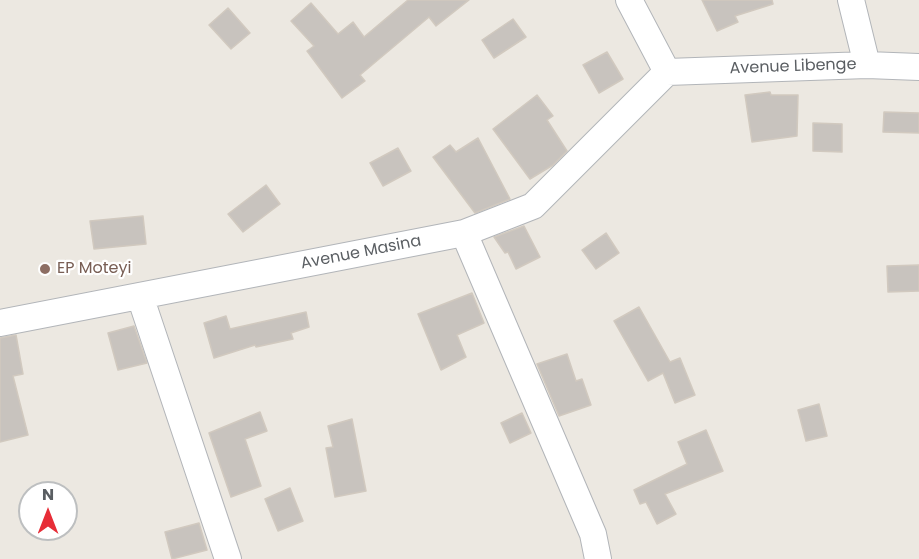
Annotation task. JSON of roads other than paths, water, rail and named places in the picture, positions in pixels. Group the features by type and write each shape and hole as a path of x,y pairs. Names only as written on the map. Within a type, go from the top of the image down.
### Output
{"street":[{"path":"629,0 667,72"},
{"path":"851,0 867,65"},
{"name":"Avenue Libenge","path":"667,72 867,65 919,67"},
{"name":"Avenue Masina","path":"0,323 464,233 533,206 667,72"},
{"path":"464,233 592,534 598,559"},
{"path":"140,296 228,559"}],"place":[{"name":"EP Moteyi","path":"45,269"}]}
